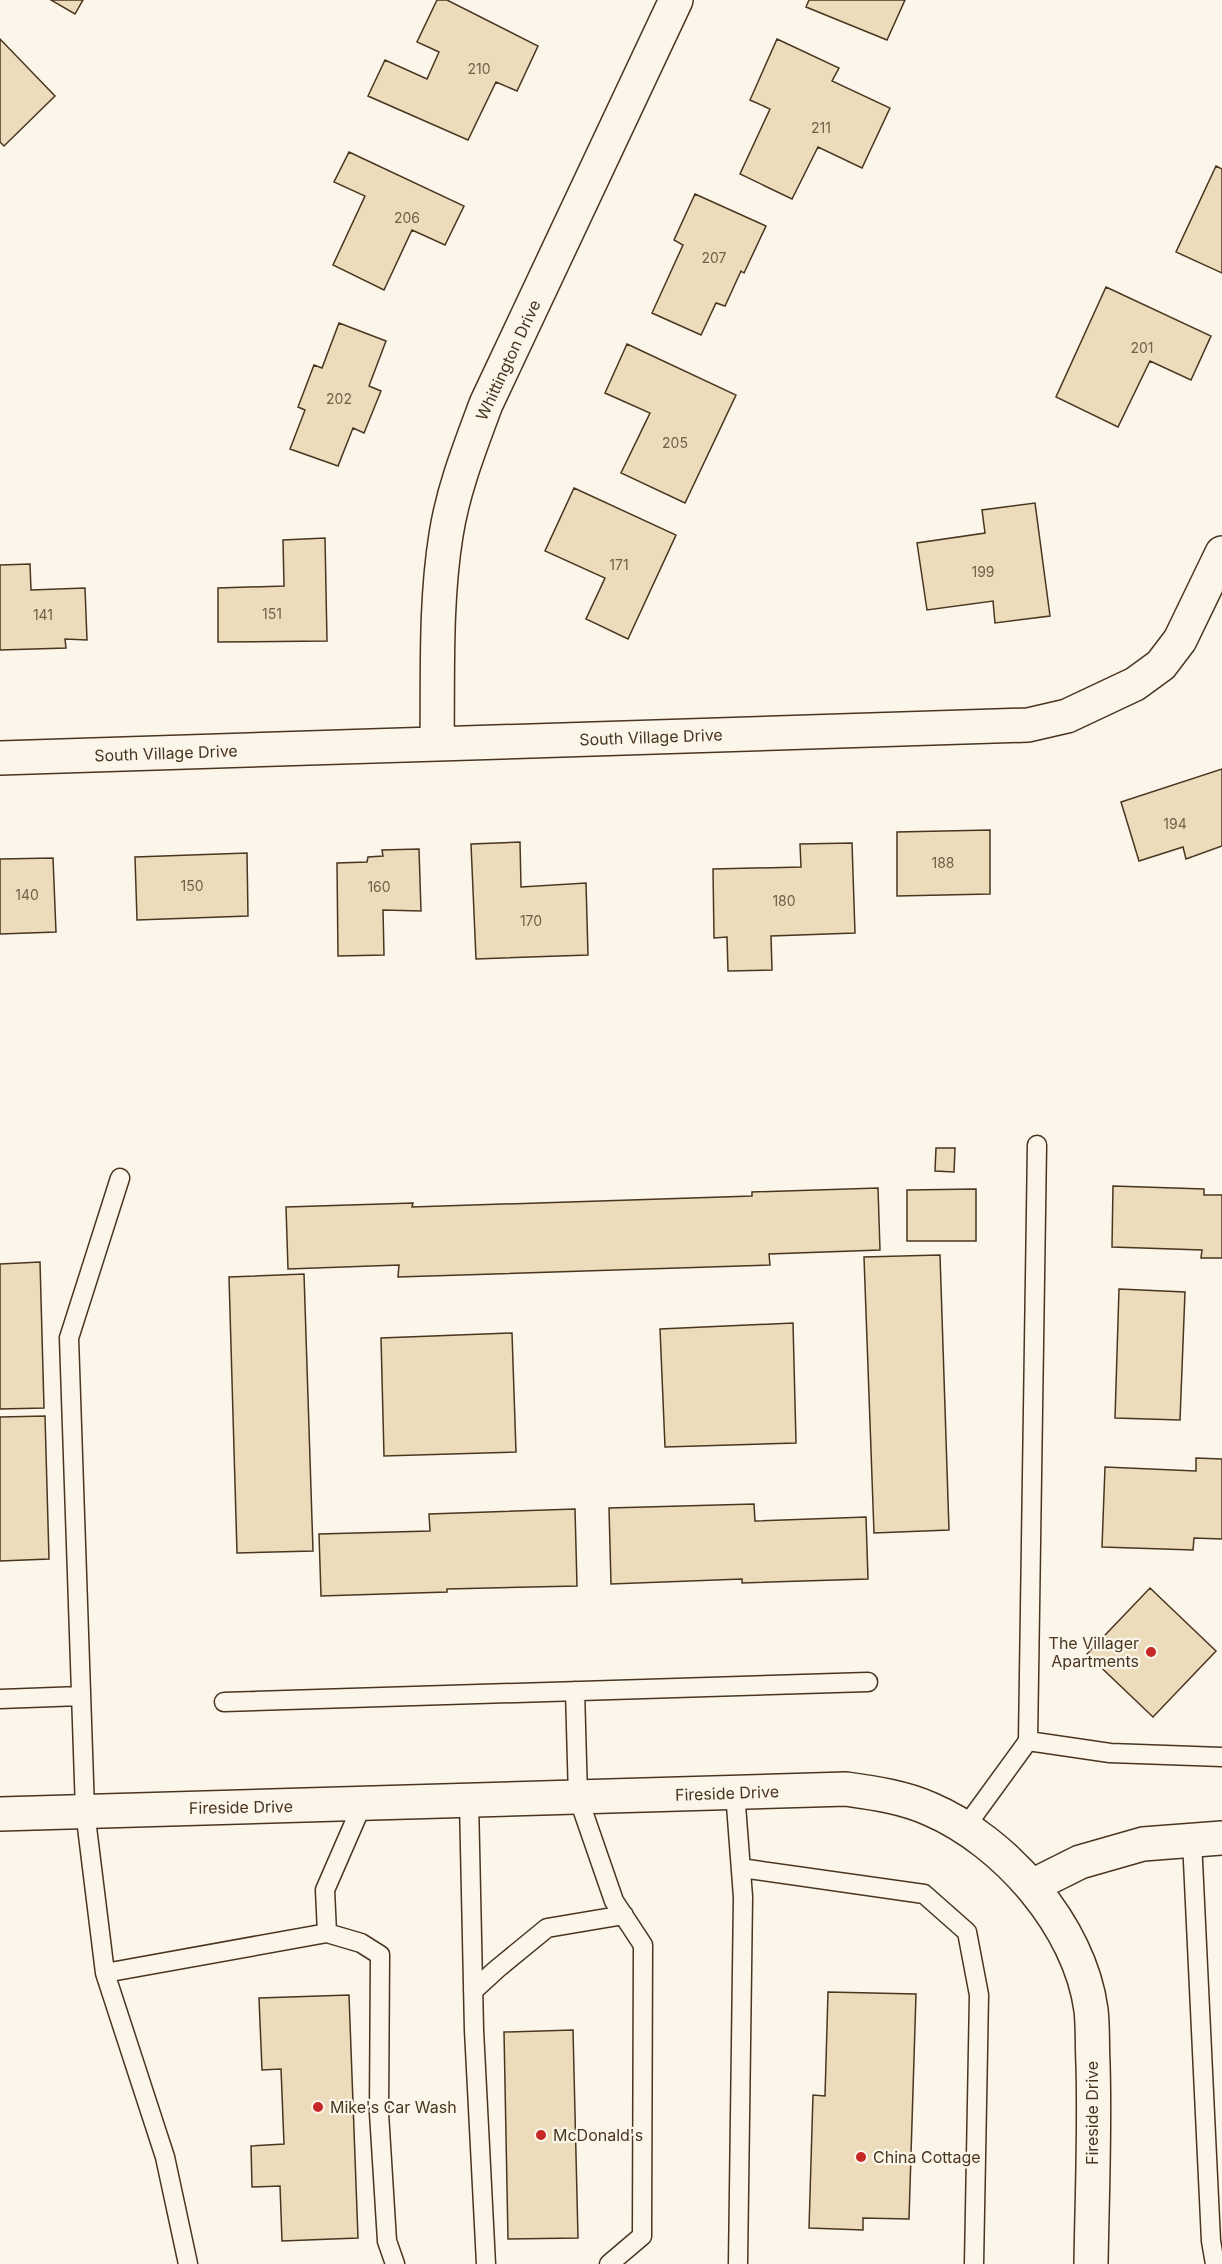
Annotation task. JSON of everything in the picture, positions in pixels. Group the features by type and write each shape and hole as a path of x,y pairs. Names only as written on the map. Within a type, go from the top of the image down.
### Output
{"street":[{"name":"Whittington Drive","path":"437,744 438,601 446,533 462,468 486,404 676,0"},
{"name":"South Village Drive","path":"0,758 1028,724 1067,716 1135,684 1161,664 1213,594 1222,553"},
{"name":"Fireside Drive","path":"0,1814 846,1789 889,1795 930,1809 980,1837 1022,1874 1064,1934 1082,1973 1091,2009 1094,2092 1090,2264"},
{"path":"1032,1886 1080,1862 1143,1844 1207,1838"}],"lane":[{"path":"964,1828 1028,1741 1037,1145"},
{"path":"120,1178 69,1338 85,1811 105,1973 165,2157 188,2264"},
{"path":"224,1702 868,1682"},
{"path":"575,1691 578,1797 614,1901 643,1945 642,2236 609,2264"},
{"path":"0,1699 81,1696"},
{"path":"1028,1741 1110,1754 1222,1757"},
{"path":"735,1792 743,1897 738,2264"},
{"path":"470,1801 473,1991 486,2264"},
{"path":"327,1933 325,1890 362,1804"},
{"path":"1207,1838 1211,2241 1215,2264"},
{"path":"741,1868 924,1894 967,1932 979,1995 974,2264"},
{"path":"473,1991 547,1928 624,1915"},
{"path":"105,1973 327,1933 361,1943 380,1955 379,2113 387,2241 395,2264"}],"building":[{"path":"51,0 83,0 75,14"},
{"path":"437,0 447,0 538,46 517,91 496,82 468,140 368,96 385,60 427,79 439,52 417,42"},
{"path":"809,0 905,0 887,40 806,7"},
{"path":"0,39 55,96 4,146 0,142"},
{"path":"777,39 839,68 832,81 890,108 862,168 818,147 792,199 740,174 770,109 750,100"},
{"path":"349,152 464,206 445,245 412,230 384,290 333,265 365,196 334,182"},
{"path":"1216,166 1222,169 1222,273 1176,252"},
{"path":"695,194 766,226 744,273 741,271 725,306 716,303 701,335 652,313 683,245 674,240"},
{"path":"1106,287 1211,336 1191,380 1150,361 1118,427 1056,397"},
{"path":"339,323 386,341 369,386 381,391 364,433 353,428 338,466 290,449 305,410 298,407 314,365 322,368"},
{"path":"627,344 736,395 685,503 621,473 650,413 605,393"},
{"path":"574,488 676,535 628,639 586,619 605,578 545,551"},
{"path":"1035,503 1050,616 995,623 993,601 927,610 917,543 985,533 982,510"},
{"path":"325,538 327,641 218,642 218,588 284,586 283,540"},
{"path":"30,564 31,590 85,588 87,640 65,639 66,648 0,650 0,565"},
{"path":"1222,769 1222,846 1186,859 1183,847 1139,861 1121,802"},
{"path":"990,830 990,894 897,896 897,832"},
{"path":"520,842 521,887 586,883 588,955 476,959 471,844"},
{"path":"852,843 855,933 771,936 772,970 728,971 727,937 714,938 713,869 801,867 800,844"},
{"path":"419,849 421,911 383,910 384,955 338,956 337,863 367,862 368,857 383,856 382,850"},
{"path":"247,853 248,916 137,920 135,857"},
{"path":"53,858 56,932 0,934 0,859"},
{"path":"936,1148 955,1148 954,1172 935,1171"},
{"path":"1113,1186 1204,1189 1204,1195 1222,1195 1222,1258 1201,1258 1202,1250 1112,1247"},
{"path":"878,1188 880,1250 769,1254 770,1265 398,1277 399,1265 288,1269 286,1207 413,1203 412,1207 752,1196 752,1192"},
{"path":"976,1189 976,1241 907,1241 907,1190"},
{"path":"940,1255 949,1530 874,1533 864,1257"},
{"path":"40,1262 44,1408 0,1409 0,1264"},
{"path":"304,1274 313,1551 237,1553 229,1277"},
{"path":"1119,1289 1185,1292 1180,1420 1115,1418"},
{"path":"793,1323 796,1443 665,1447 660,1329"},
{"path":"512,1333 516,1452 384,1456 381,1338"},
{"path":"45,1416 49,1559 0,1561 0,1417"},
{"path":"1196,1458 1222,1459 1222,1539 1194,1538 1193,1550 1102,1547 1105,1467 1196,1471"},
{"path":"754,1504 755,1521 866,1517 868,1579 742,1583 742,1579 611,1584 609,1508"},
{"path":"575,1509 577,1586 447,1589 447,1592 321,1596 319,1534 430,1531 429,1514"},
{"name":"The Villager Apartments","path":"1150,1588 1216,1651 1153,1717 1087,1654"},
{"name":"China Cottage","path":"828,1992 916,1994 909,2219 863,2218 863,2230 809,2228 813,2095 825,2096"},
{"name":"Mike's Car Wash","path":"349,1995 358,2238 282,2241 280,2186 252,2187 251,2146 284,2144 281,2069 262,2070 259,1998"},
{"name":"McDonald's","path":"573,2030 578,2238 508,2239 504,2032"}],"place":[{"name":"The Villager Apartments","path":"1151,1652"},
{"name":"Mike's Car Wash","path":"318,2107"},
{"name":"McDonald's","path":"541,2135"},
{"name":"China Cottage","path":"861,2157"}]}
